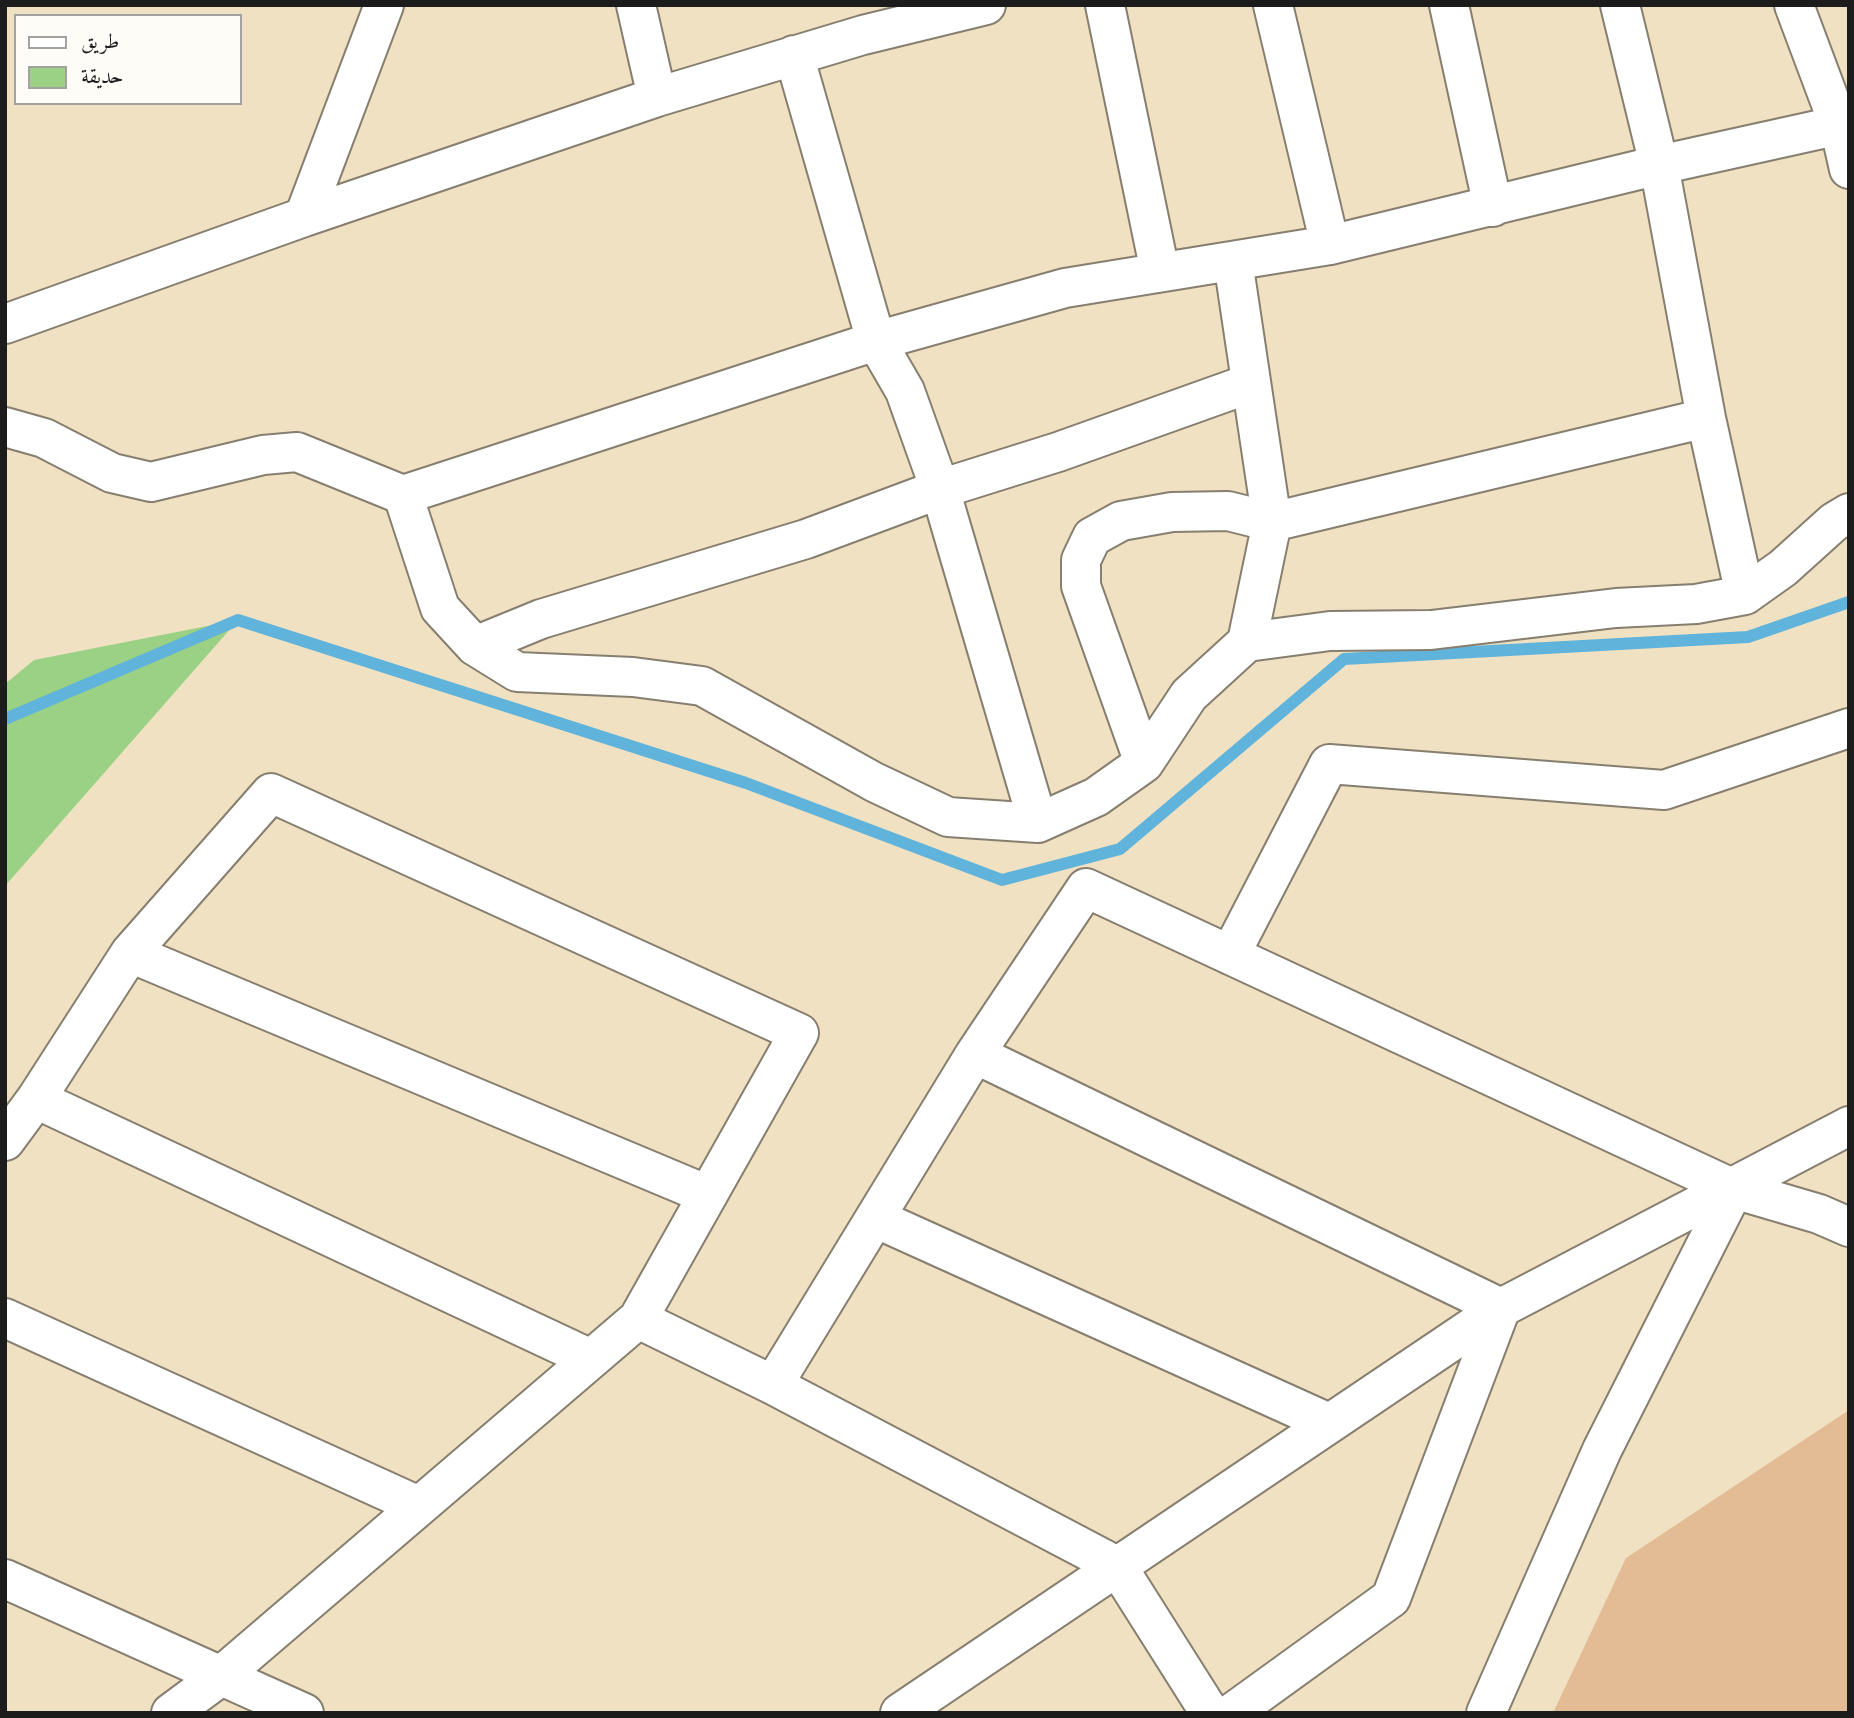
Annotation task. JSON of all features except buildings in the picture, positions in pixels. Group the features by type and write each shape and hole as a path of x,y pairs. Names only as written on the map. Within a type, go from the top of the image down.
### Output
{"street":[{"path":"304,217 384,5"},
{"path":"636,5 657,96"},
{"path":"5,324 304,217 657,96 794,55 859,20 985,5"},
{"path":"1105,5 1160,272"},
{"path":"1273,5 1330,246"},
{"path":"1449,5 1493,207"},
{"path":"1620,5 1658,165 1706,418 1745,595"},
{"path":"1794,5 1844,124 1849,169"},
{"path":"794,55 876,341 905,391 940,489 1038,822"},
{"path":"5,427 44,438 112,473 151,482 262,455 298,452 402,495 876,341 1065,288 1330,246 1658,165 1844,124"},
{"path":"1233,261 1272,523 1247,642"},
{"path":"475,646 541,619 806,539 940,489 1058,452 1251,383"},
{"path":"1144,763 1081,586 1081,560 1091,537 1121,521 1172,512 1228,511 1272,523 1706,418"},
{"path":"402,495 440,608 475,646 517,672 633,677 702,686 874,782 948,817 1038,822 1096,797 1144,763 1189,695 1247,642 1330,631 1431,630 1616,608 1696,604 1745,595 1783,568 1849,513"},
{"path":"1230,955 1329,764 1664,790 1849,728"},
{"path":"5,1141 36,1099 130,953 271,793 799,1033 638,1319 221,1676 170,1713"},
{"path":"773,1385 975,1054 1086,887 1734,1189 1819,1214 1849,1227"},
{"path":"130,953 708,1195"},
{"path":"975,1054 1501,1308"},
{"path":"36,1099 591,1359"},
{"path":"900,1713 1501,1308 1734,1189 1849,1126"},
{"path":"1486,1713 1602,1450 1734,1189"},
{"path":"875,1218 1329,1423"},
{"path":"1233,1713 1391,1598 1501,1308"},
{"path":"5,1318 419,1506"},
{"path":"638,1319 773,1385 1117,1566 1210,1713"},
{"path":"5,1579 304,1713"}],"green space":[{"path":"238,620 5,886 5,684 34,660"}],"waterway":[{"path":"5,719 238,620 746,783 1002,880 1120,849 1344,659 1748,637 1849,602"}]}
